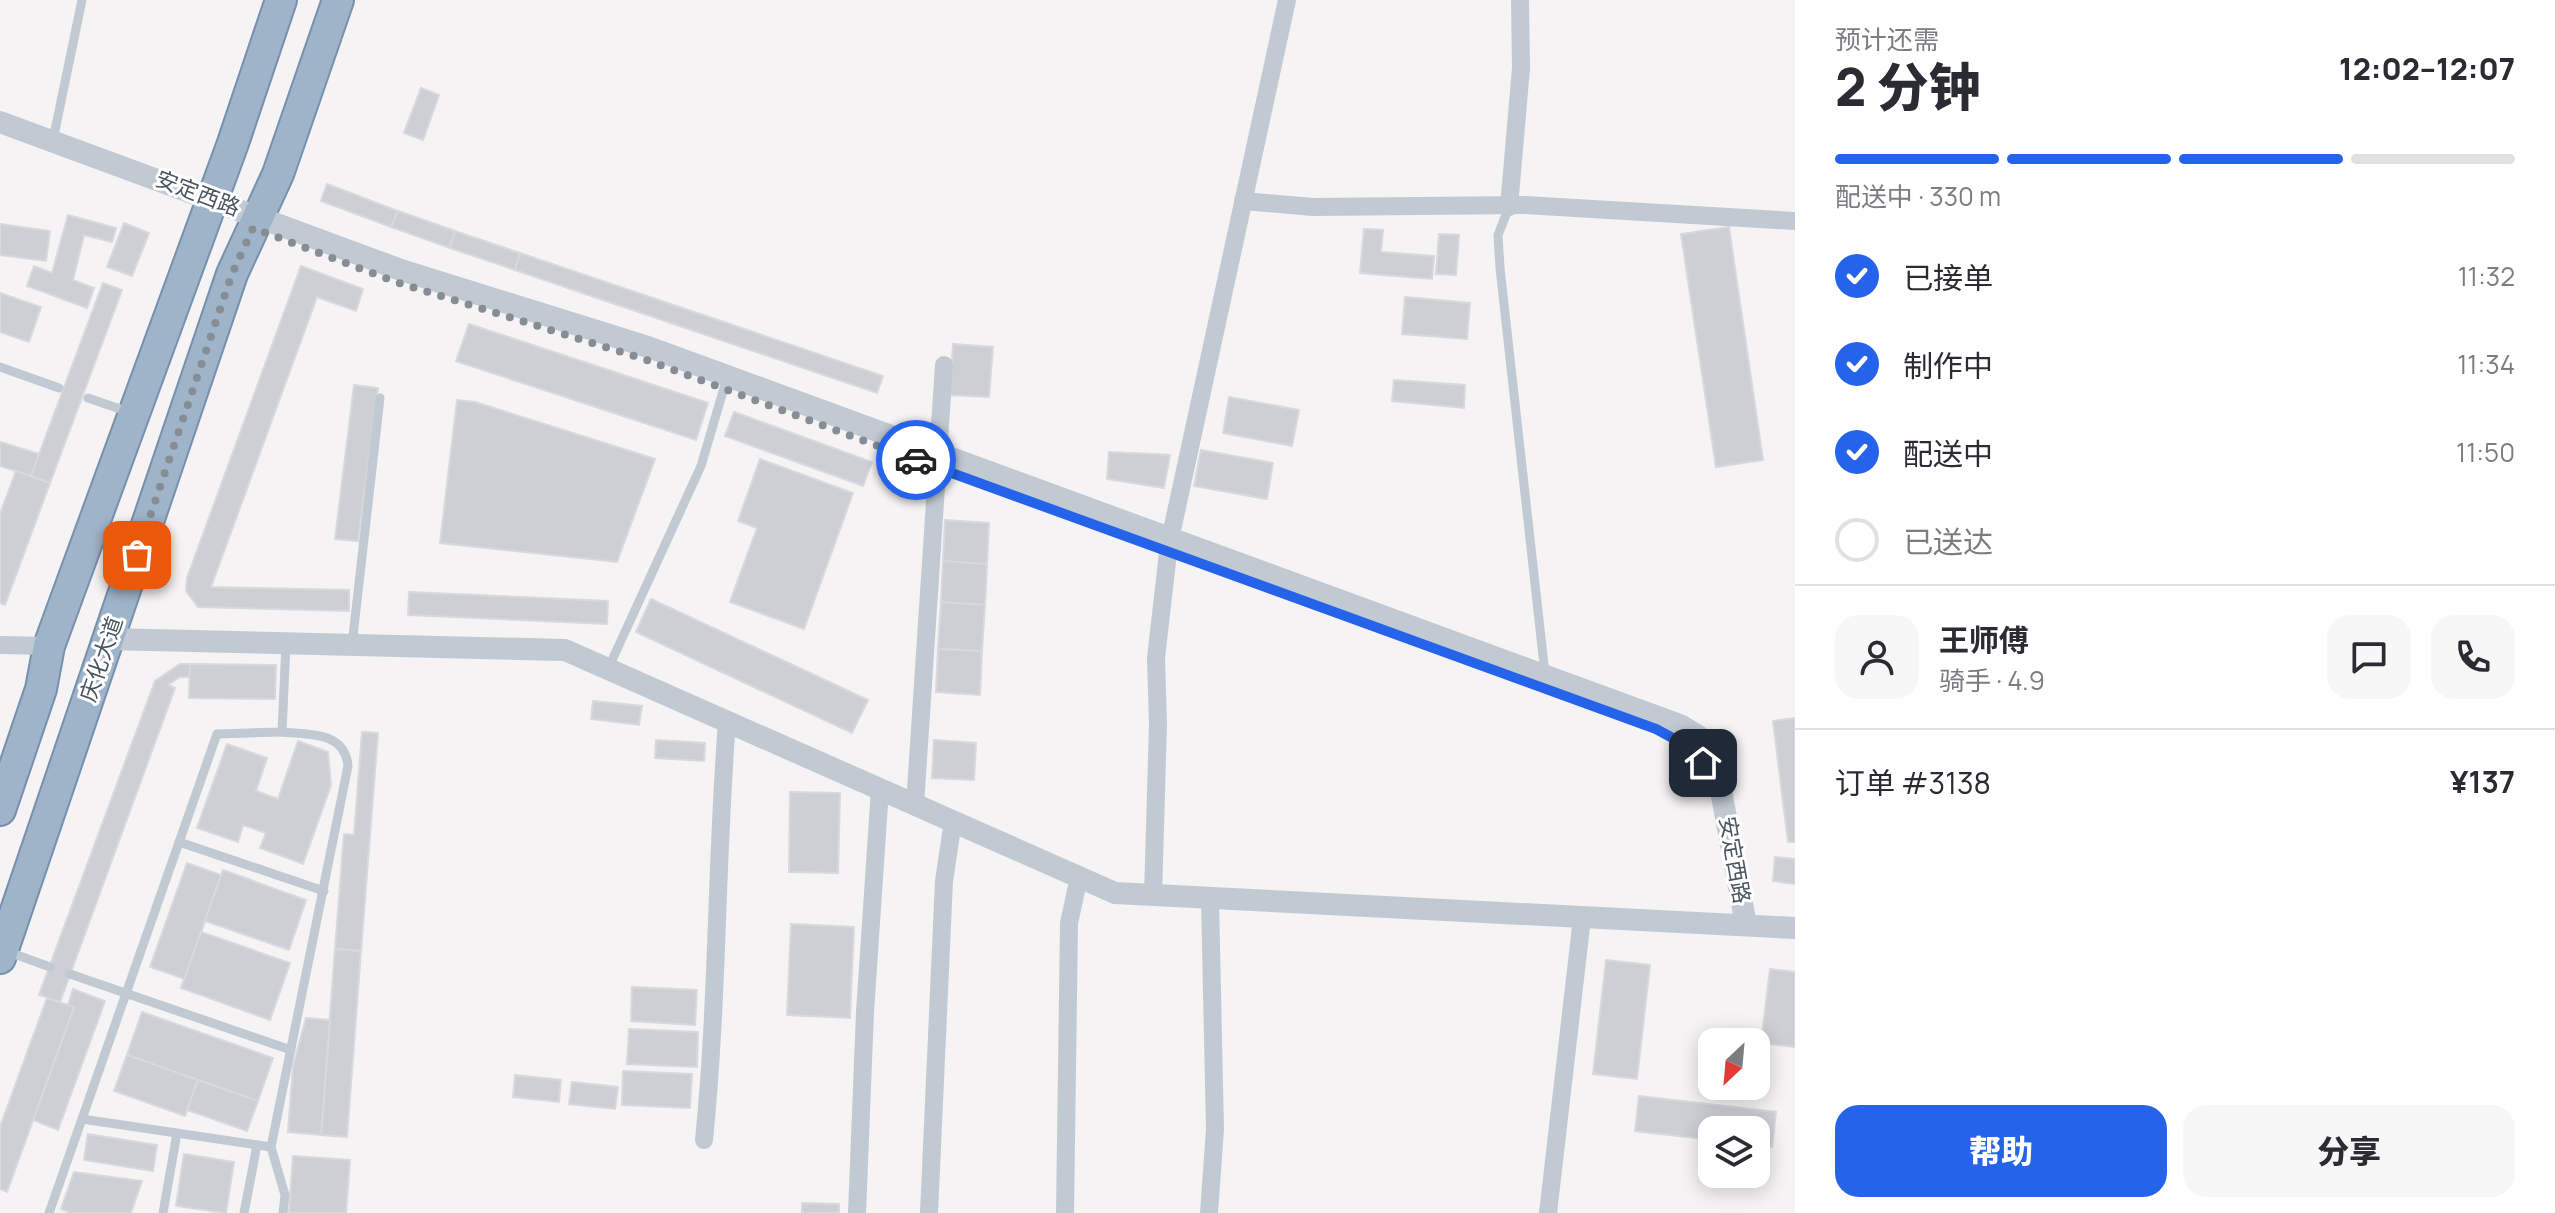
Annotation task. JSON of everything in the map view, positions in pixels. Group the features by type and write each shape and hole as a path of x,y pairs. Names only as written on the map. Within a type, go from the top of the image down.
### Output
{"highway":[{"path":"0,810 41,689 49,646 281,0"},
{"name":"庆化大道","path":"1,954 232,274 278,174 338,0"}],"street":[{"path":"1153,896 1158,724 1156,658 1169,545 1287,0"},
{"path":"1509,207 1521,68 1520,0"},
{"name":"安定西路","path":"0,122 53,140 256,222 396,282 644,359 1545,674 1680,725 1698,736 1709,749 1721,778 1739,925"},
{"name":"安定西路","path":"0,136 209,204"},
{"path":"1243,201 1313,207 1509,207 1795,221"},
{"name":"安定西路","path":"256,222 648,347 936,461"},
{"path":"915,805 944,365"},
{"name":"安定西路","path":"1169,545 1680,740 1693,749 1708,779 1739,925"},
{"path":"108,639 565,650 1115,893 1795,928"},
{"path":"0,645 49,646"},
{"path":"704,1140 713,1053 717,851 727,722"},
{"path":"857,1213 865,1012 880,789"},
{"path":"929,1213 944,881 953,821"},
{"path":"1065,1213 1069,923 1079,877"},
{"path":"1209,1213 1215,1129 1210,900"},
{"path":"1548,1213 1582,918"}],"lane":[{"path":"53,140 82,0"},
{"path":"1509,207 1498,235 1500,268 1545,674"},
{"path":"0,367 59,388"},
{"path":"608,669 701,466 724,388"},
{"path":"88,398 133,414"},
{"path":"352,645 380,398"},
{"path":"282,732 286,644"},
{"path":"49,1213 217,734 282,732 328,737 343,748 347,757 324,891 271,1147 285,1195 283,1213"},
{"path":"179,842 324,891"},
{"path":"1,954 50,967"},
{"path":"70,974 291,1050"},
{"path":"82,1119 271,1147"},
{"path":"163,1213 177,1133"},
{"path":"244,1213 257,1145"}],"building":[{"path":"421,88 439,95 423,140 404,133"},
{"path":"327,184 398,211 391,227 321,201"},
{"path":"398,211 455,231 450,248 391,227"},
{"path":"68,215 116,228 112,242 84,235 73,280 94,288 87,308 27,286 34,266 52,273"},
{"path":"124,223 149,233 132,276 107,267"},
{"path":"0,224 50,231 46,261 0,255"},
{"path":"1729,227 1763,460 1716,467 1681,234"},
{"path":"1364,229 1383,230 1381,252 1434,256 1432,279 1360,273"},
{"path":"455,231 520,253 515,270 450,248"},
{"path":"1439,234 1459,235 1456,275 1436,274"},
{"path":"520,253 883,376 877,393 515,270"},
{"path":"301,266 363,289 356,311 317,297 211,587 349,590 349,611 198,607 186,591 187,578"},
{"path":"103,283 122,290 50,483 31,476"},
{"path":"0,293 41,307 29,342 0,332"},
{"path":"1405,297 1470,303 1467,339 1402,334"},
{"path":"469,324 708,403 696,440 456,361"},
{"path":"953,344 993,347 989,397 950,395"},
{"path":"1394,380 1465,385 1464,408 1392,401"},
{"path":"354,385 378,388 358,541 335,539"},
{"path":"1229,397 1299,410 1292,446 1223,433"},
{"path":"457,400 475,402 655,459 617,562 440,543"},
{"path":"734,412 872,462 863,486 725,436"},
{"path":"0,442 39,454 31,476 0,466"},
{"path":"1201,450 1273,463 1267,499 1194,486"},
{"path":"1109,452 1170,455 1164,488 1107,479"},
{"path":"760,459 853,493 804,629 730,602 757,528 738,521"},
{"path":"16,471 50,483 5,605 0,603 0,514"},
{"path":"945,520 989,523 987,564 943,561"},
{"path":"943,561 987,564 985,605 941,602"},
{"path":"409,592 608,601 607,624 408,615"},
{"path":"651,599 868,700 852,733 636,632"},
{"path":"941,602 985,605 982,651 938,649"},
{"path":"938,649 982,651 980,695 936,692"},
{"path":"180,664 190,664 190,677 180,677 168,685 175,688 60,1002 39,995 155,681"},
{"path":"190,664 276,665 275,699 189,698"},
{"path":"593,701 642,706 639,725 591,719"},
{"path":"1795,718 1795,842 1788,842 1773,721"},
{"path":"362,732 378,733 361,951 335,949 344,834 354,835"},
{"path":"656,740 705,743 704,761 655,758"},
{"path":"934,740 976,743 974,780 932,778"},
{"path":"298,741 328,752 331,785 303,864 260,848 266,833 243,825 238,842 197,828 227,744 267,758 256,791 278,799"},
{"path":"790,792 840,793 838,873 789,872"},
{"path":"1775,857 1795,859 1795,884 1773,881"},
{"path":"187,863 221,875 185,979 150,967"},
{"path":"223,870 306,900 289,950 205,921"},
{"path":"791,924 854,927 850,1018 787,1015"},
{"path":"201,932 290,963 270,1020 181,988"},
{"path":"335,949 361,951 347,1137 321,1135"},
{"path":"1606,960 1650,965 1637,1079 1593,1074"},
{"path":"1770,969 1795,972 1795,1047 1770,1044 1770,1028 1763,1028"},
{"path":"632,987 697,990 695,1025 631,1021"},
{"path":"73,989 105,1001 58,1130 33,1120 74,1007 68,1005"},
{"path":"47,998 74,1007 7,1192 0,1189 0,1127"},
{"path":"142,1012 273,1058 258,1101 127,1055"},
{"path":"306,1018 330,1020 321,1135 288,1132 293,1066"},
{"path":"629,1029 698,1032 697,1067 627,1064"},
{"path":"127,1055 198,1080 185,1116 114,1091"},
{"path":"623,1071 692,1074 690,1108 622,1105"},
{"path":"515,1075 561,1080 559,1102 513,1097"},
{"path":"198,1080 258,1101 247,1131 187,1110"},
{"path":"572,1082 618,1087 615,1109 569,1104"},
{"path":"1639,1096 1776,1112 1772,1147 1770,1116 1698,1116 1698,1138 1635,1131"},
{"path":"88,1134 157,1145 153,1171 84,1160"},
{"path":"184,1154 234,1162 226,1213 176,1206"},
{"path":"293,1156 350,1160 346,1213 289,1213"},
{"path":"74,1172 142,1181 131,1213 71,1213 61,1209"},
{"path":"802,1203 839,1204 839,1213 802,1213"}],"way so far":[{"path":"137,555 232,274 253,228 396,282 644,359 916,460"}],"route":[{"path":"916,460 1656,729 1693,749 1703,763"}]}
